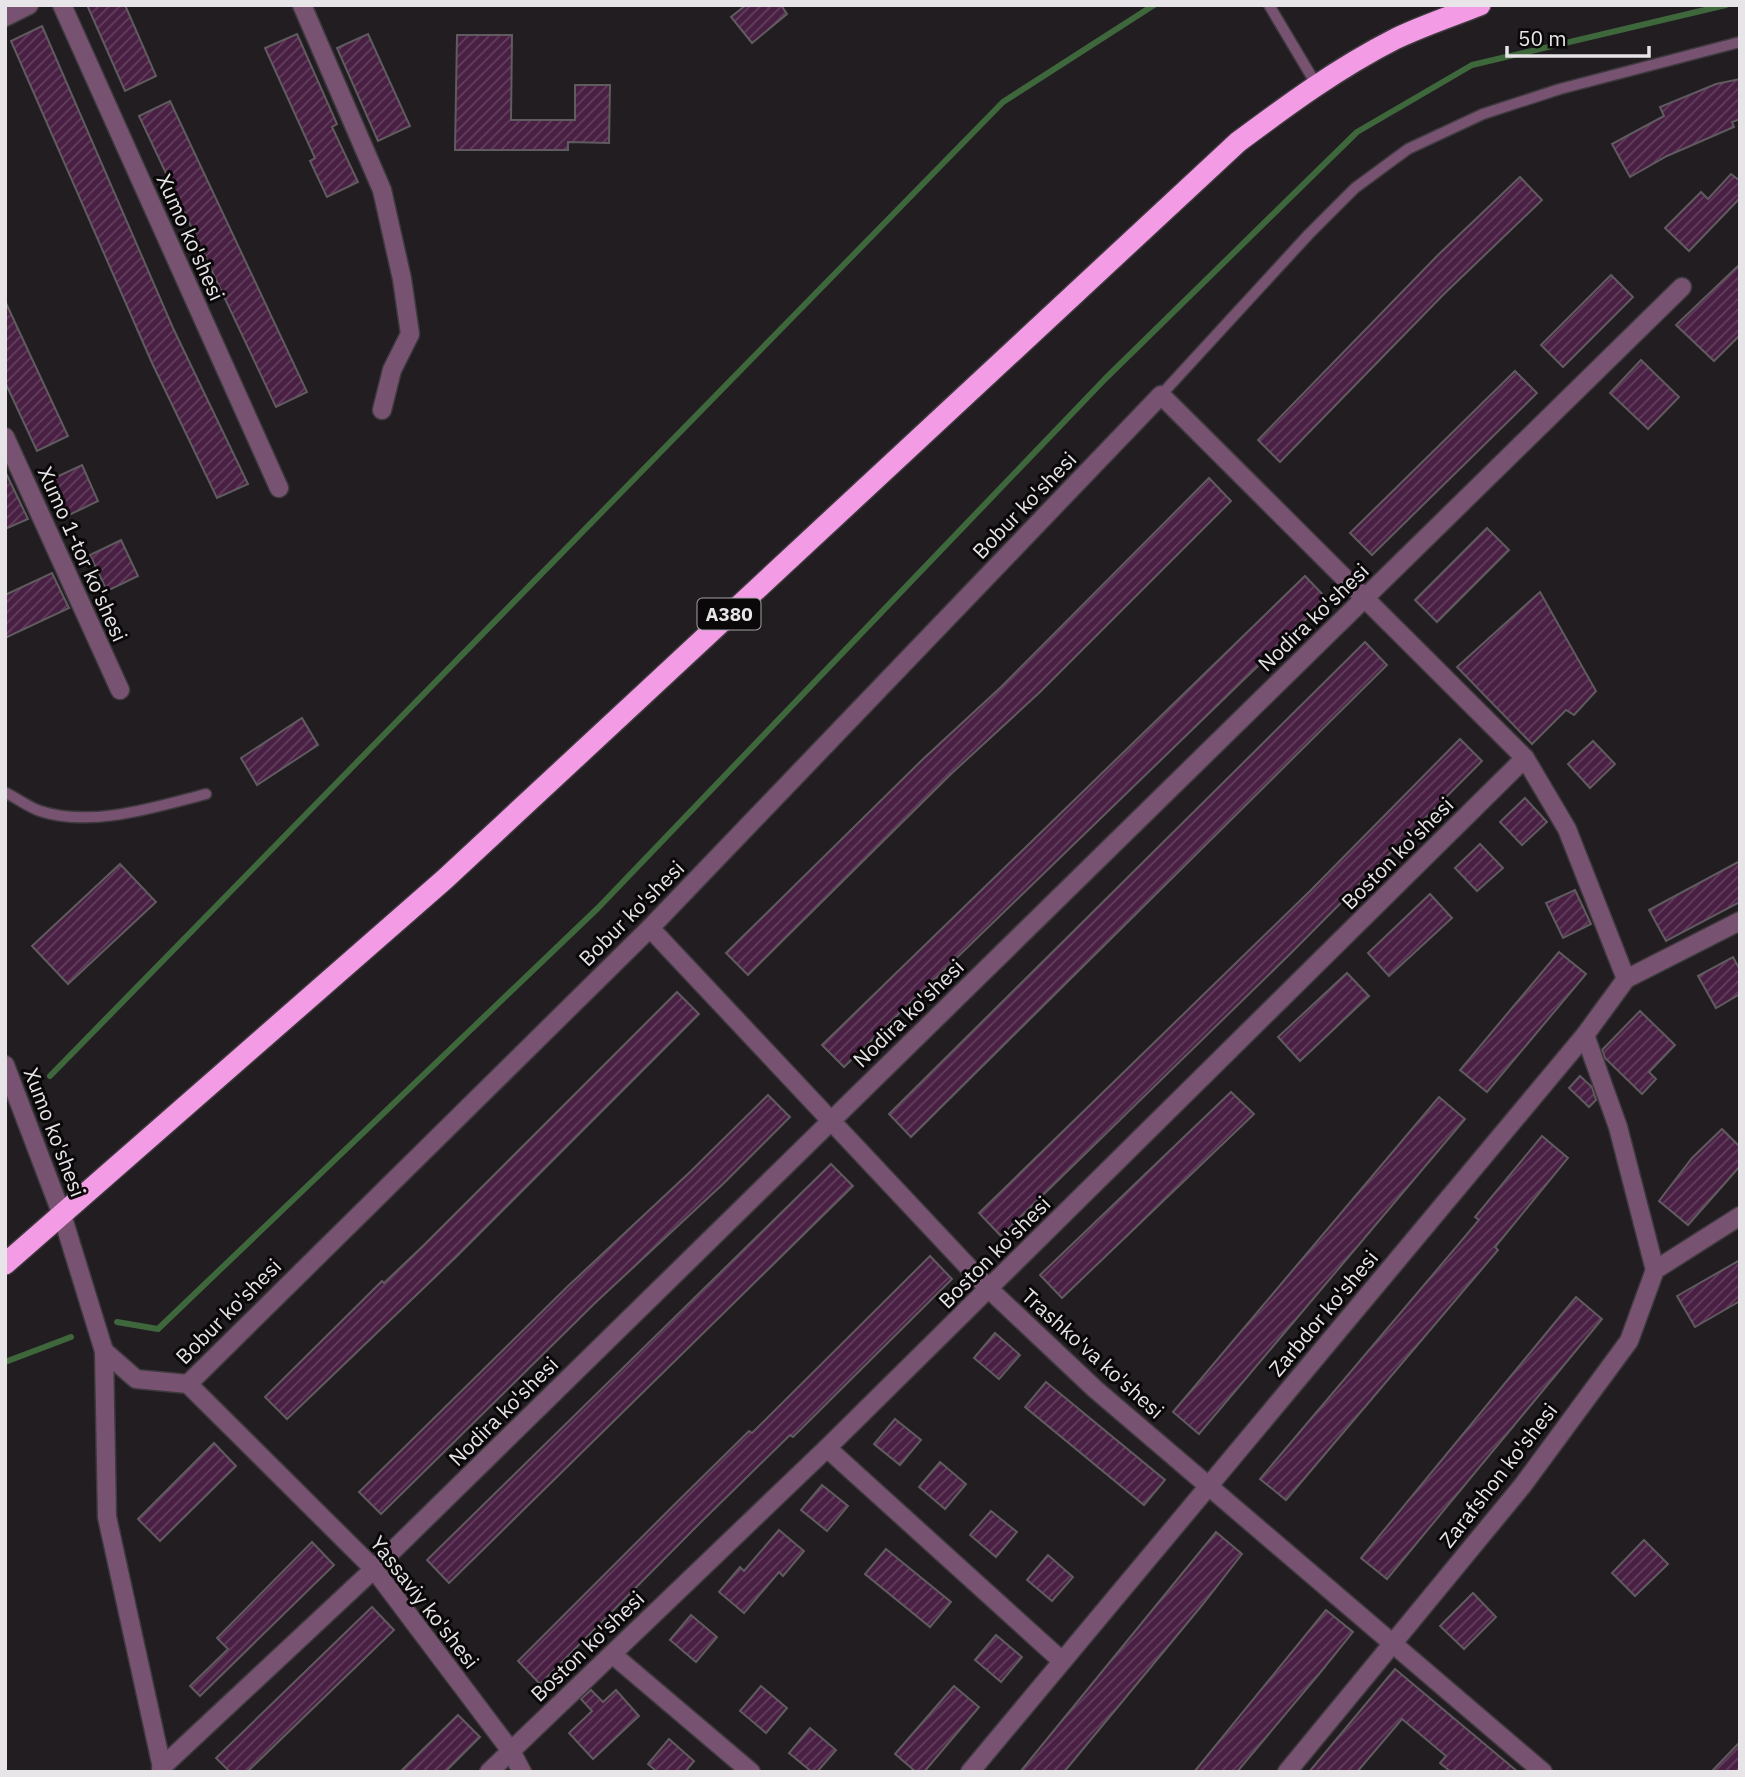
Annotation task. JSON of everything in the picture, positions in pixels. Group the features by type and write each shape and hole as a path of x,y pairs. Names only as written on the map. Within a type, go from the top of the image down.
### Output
{"highway":[{"name":"A380","path":"5,1264 445,879 1238,142 1316,84 1397,38 1480,5"}],"street":[{"path":"5,17 29,5"},
{"name":"Xumo ko'shesi","path":"62,5 279,488"},
{"path":"302,5 382,190 402,279 410,334 392,370 382,410"},
{"name":"Nodira ko'shesi","path":"162,1770 374,1569 1682,287"},
{"path":"1161,395 1525,758 1567,829 1626,979"},
{"name":"Bobur ko'shesi","path":"104,1351 136,1379 188,1384 650,928 1161,395"},
{"name":"Xumo 1-tor ko'shesi","path":"5,437 120,690"},
{"name":"Boston ko'shesi","path":"489,1772 827,1448 1525,758"},
{"name":"Zarbdor ko'shesi","path":"970,1772 1586,1035 1626,979 1740,920"},
{"name":"Trashko'va ko'shesi","path":"650,928 989,1289 1095,1389 1393,1641 1543,1772"},
{"path":"1586,1035 1618,1127 1655,1270 1740,1216"},
{"name":"Xumo ko'shesi","path":"5,1065 10,1089 62,1215 104,1351 107,1517 162,1770"},
{"name":"Zarafshon ko'shesi","path":"1287,1772 1523,1485 1629,1341 1655,1270"},
{"name":"Yassaviy ko'shesi","path":"188,1384 374,1569 510,1751 522,1772"},
{"path":"827,1448 1062,1661"},
{"path":"612,1654 751,1772"}],"lane":[{"path":"1269,5 1316,84"},
{"path":"1161,395 1346,197 1408,149 1483,114 1534,97 1740,42"},
{"path":"6,793 40,811 84,817 112,814 206,794"}],"building":[{"path":"87,5 125,5 156,76 125,91"},
{"path":"746,5 781,5 787,14 752,43 731,17"},
{"path":"42,26 173,328 248,484 217,498 152,363 11,41"},
{"path":"297,34 337,124 332,127 358,182 327,197 310,161 315,158 265,48"},
{"path":"368,34 410,126 378,141 337,48"},
{"path":"457,35 512,35 511,120 575,120 575,85 610,85 609,143 568,142 568,150 455,150"},
{"path":"1740,79 1740,119 1732,122 1734,127 1667,156 1630,177 1612,144 1664,116 1660,107 1716,84"},
{"path":"170,101 307,392 276,407 139,116"},
{"path":"1731,174 1740,181 1740,198 1689,251 1665,228 1701,192 1708,199"},
{"path":"1520,177 1542,200 1443,295 1280,462 1258,440 1438,255"},
{"path":"1740,264 1740,335 1714,361 1676,325"},
{"path":"1611,275 1633,297 1563,367 1541,345"},
{"path":"5,301 68,436 37,451 5,382"},
{"path":"1641,360 1679,397 1648,429 1610,393"},
{"path":"1515,371 1537,393 1372,555 1350,533"},
{"path":"82,465 98,501 67,516 50,480"},
{"path":"5,471 28,519 5,529"},
{"path":"1209,478 1231,501 1040,692 951,774 748,975 726,953 922,760 1001,687"},
{"path":"1487,528 1509,550 1437,622 1415,600"},
{"path":"121,540 138,576 107,591 90,555"},
{"path":"52,573 69,608 5,638 5,595"},
{"path":"1305,576 1327,599 844,1067 822,1045"},
{"path":"1540,592 1596,691 1574,715 1566,710 1532,744 1457,667"},
{"path":"1365,642 1387,665 911,1137 889,1114"},
{"path":"302,718 318,745 257,785 241,758"},
{"path":"1460,739 1482,761 1291,953 1001,1236 979,1213 1311,890"},
{"path":"1593,741 1615,764 1590,788 1568,764"},
{"path":"1525,798 1547,822 1522,845 1500,822"},
{"path":"1480,844 1503,868 1477,891 1455,868"},
{"path":"1740,861 1740,902 1666,941 1649,910"},
{"path":"120,864 156,902 68,984 32,946"},
{"path":"1575,890 1591,924 1563,938 1546,903"},
{"path":"1430,894 1452,918 1389,976 1368,953"},
{"path":"1559,952 1586,974 1487,1092 1460,1070"},
{"path":"1733,957 1740,970 1740,994 1716,1008 1698,976"},
{"path":"1347,973 1369,996 1300,1061 1278,1037"},
{"path":"677,992 699,1014 457,1256 287,1419 265,1397 382,1281 384,1283 424,1245"},
{"path":"1640,1011 1675,1045 1649,1072 1656,1079 1642,1094 1605,1058 1602,1050"},
{"path":"1580,1076 1592,1087 1596,1100 1589,1107 1569,1088"},
{"path":"1231,1092 1254,1114 1062,1298 1040,1275"},
{"path":"768,1095 790,1117 723,1184 595,1303 381,1514 359,1492 567,1287"},
{"path":"1439,1097 1465,1119 1199,1434 1173,1412"},
{"path":"1722,1129 1740,1147 1740,1166 1688,1225 1659,1201 1692,1158"},
{"path":"1542,1136 1568,1158 1495,1247 1498,1250 1286,1500 1260,1479 1479,1220 1475,1217"},
{"path":"831,1164 853,1186 449,1583 427,1560"},
{"path":"930,1256 952,1279 793,1437 790,1435 701,1522 540,1684 518,1661"},
{"path":"1740,1260 1740,1301 1695,1327 1677,1296"},
{"path":"1576,1297 1602,1319 1387,1579 1361,1558"},
{"path":"995,1333 1020,1355 999,1379 974,1358"},
{"path":"1046,1382 1165,1480 1144,1505 1025,1407"},
{"path":"895,1419 921,1440 900,1465 874,1444"},
{"path":"214,1443 236,1466 160,1541 138,1519"},
{"path":"940,1462 966,1484 945,1509 919,1487"},
{"path":"822,1485 848,1506 827,1531 801,1510"},
{"path":"991,1511 1017,1532 996,1557 970,1535"},
{"path":"779,1530 804,1551 783,1576 779,1572 744,1613 719,1592 740,1567 744,1571"},
{"path":"1216,1532 1242,1554 1203,1604 1064,1772 1020,1772"},
{"path":"1644,1540 1668,1564 1635,1596 1612,1573"},
{"path":"312,1542 334,1565 200,1696 190,1686 228,1649 217,1638"},
{"path":"886,1549 951,1602 930,1627 865,1574"},
{"path":"1048,1555 1073,1577 1052,1601 1027,1580"},
{"path":"1473,1593 1496,1617 1464,1649 1440,1626"},
{"path":"372,1607 394,1630 247,1772 230,1772 216,1758"},
{"path":"1326,1610 1353,1632 1319,1674 1237,1772 1194,1772"},
{"path":"691,1615 717,1637 696,1662 670,1640"},
{"path":"996,1635 1022,1657 1001,1682 975,1660"},
{"path":"1395,1669 1518,1772 1451,1772 1440,1763 1446,1756 1402,1719 1357,1772 1309,1772"},
{"path":"761,1686 787,1708 766,1733 740,1711"},
{"path":"954,1686 979,1707 924,1772 916,1772 895,1754"},
{"path":"591,1690 603,1702 616,1690 639,1716 593,1759 569,1733 592,1711 581,1699"},
{"path":"458,1715 480,1737 445,1772 400,1772"},
{"path":"810,1728 836,1750 817,1772 812,1772 789,1753"},
{"path":"669,1739 694,1761 685,1772 657,1772 648,1764"},
{"path":"1740,1742 1740,1772 1711,1772"}],"waterway":[{"path":"50,1076 1003,102 1154,5"},
{"path":"117,1322 158,1329 598,908 1105,379 1357,132 1472,65 1726,5"},
{"path":"5,1362 71,1337"}]}
